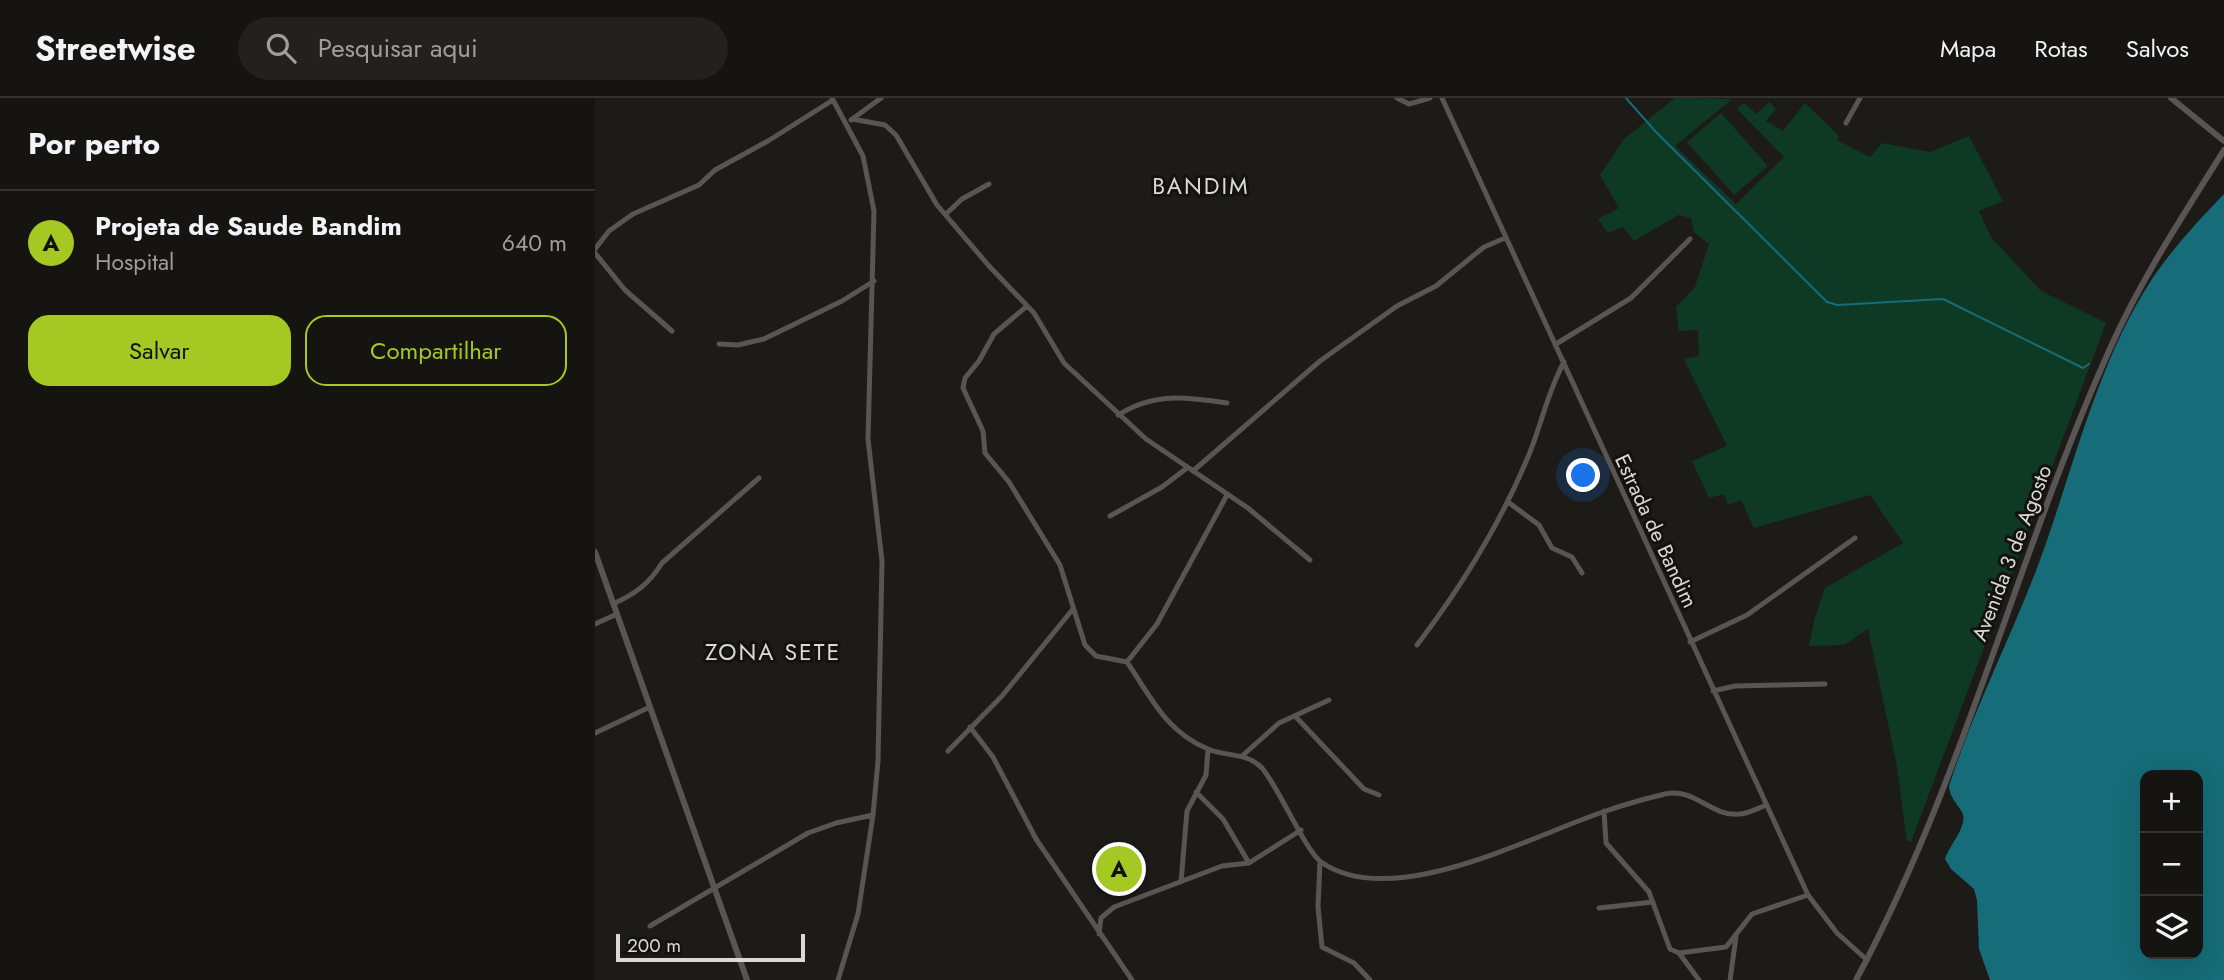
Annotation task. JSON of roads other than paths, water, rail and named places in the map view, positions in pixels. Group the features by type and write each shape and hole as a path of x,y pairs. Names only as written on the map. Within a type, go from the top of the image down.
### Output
{"street":[{"path":"846,123 881,98"},
{"path":"1397,98 1409,104 1430,98"},
{"name":"Estrada de Bandim","path":"1442,98 1764,806 1808,895 1837,933 1867,960"},
{"path":"1846,123 1860,98"},
{"path":"2171,98 2224,141"},
{"path":"672,331 625,290 595,251 609,231 633,214 699,185 721,167 768,141 833,99 863,156 872,198 874,281 867,439 883,561 878,761 873,815 858,914 838,980"},
{"path":"852,119 889,127 946,214 1038,319 1064,363 1118,415 1187,468 1260,517 1310,560"},
{"name":"Avenida 3 de Agosto","path":"1856,980 1930,816 2113,341 2161,248 2224,150"},
{"path":"946,214 962,199 989,184"},
{"path":"1193,471 1320,362 1397,306 1436,286 1484,247 1505,238"},
{"path":"1556,344 1631,298 1690,239"},
{"path":"719,344 738,345 764,340 842,301 874,281"},
{"path":"1027,306 994,334 979,362 965,378 963,388 983,431 985,453 1009,482 1050,546 1090,652 1096,656 1127,662 1169,725 1208,750 1242,756 1261,768 1320,861 1318,908 1322,947 1354,963 1370,980"},
{"path":"1416,645 1465,578 1508,502 1530,452 1552,384 1564,362"},
{"path":"1118,415 1147,399 1198,399 1227,403"},
{"path":"1110,516 1162,487 1187,468"},
{"path":"613,604 639,591 662,563 759,478"},
{"path":"1127,662 1157,624 1227,495"},
{"path":"1508,502 1539,525 1552,548 1572,557 1583,573"},
{"path":"1690,642 1747,615 1855,538"},
{"path":"595,552 747,980"},
{"path":"948,751 1002,696 1073,609"},
{"path":"595,624 617,614"},
{"path":"1713,691 1735,686 1825,684"},
{"path":"1242,756 1267,730 1329,700"},
{"path":"595,733 650,707"},
{"path":"1295,716 1364,789 1379,795"},
{"path":"970,727 993,757 1021,815 1132,980"},
{"path":"1181,882 1187,811 1206,775 1208,750"},
{"path":"1196,792 1223,819 1249,863"},
{"path":"1320,861 1366,878 1402,878 1457,866 1604,811 1678,792 1733,814 1764,806"},
{"path":"1604,811 1606,843 1643,884 1653,902 1670,949 1679,953 1699,980"},
{"path":"650,926 808,833 836,823 873,815"},
{"path":"1099,934 1105,913 1222,866 1249,863 1301,830"},
{"path":"1679,953 1725,947 1736,937 1752,914 1808,895"},
{"path":"1599,908 1653,902"},
{"path":"1730,980 1736,937"}],"water":[{"path":"2224,194 2224,980 1990,980 1979,949 1974,889 1951,869 1945,859 1963,823 1962,812 1952,797 1949,786 1970,728 2040,560 2101,380 2133,311 2152,279 2177,246"}],"waterway":[{"path":"1626,98 1656,132 1827,302 1837,305 1943,299 2083,368 2089,364"}],"place":[{"name":"Projeta de Saude Bandim","path":"1119,869"}],"district":[{"name":"BANDIM","path":"1201,186"},
{"name":"ZONA SETE","path":"773,652"}]}
